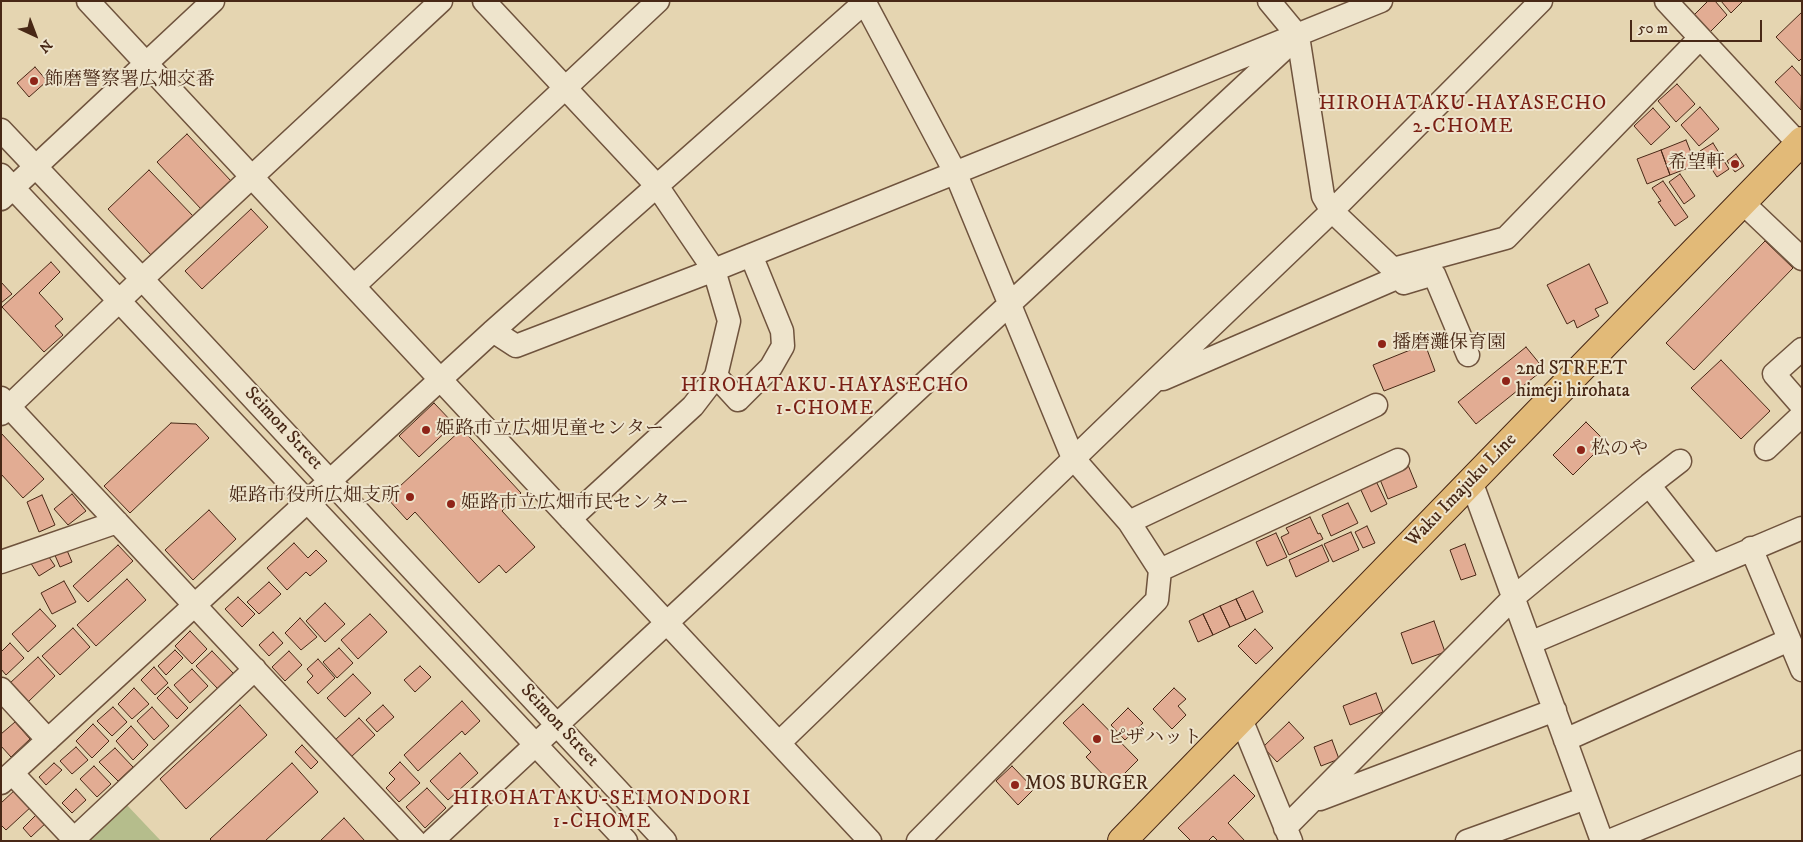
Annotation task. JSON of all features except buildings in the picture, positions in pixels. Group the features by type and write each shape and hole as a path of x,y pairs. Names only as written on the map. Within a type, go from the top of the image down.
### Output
{"main road":[{"name":"Waku Imajuku Line","path":"1122,841 1743,204 1800,142"}],"street":[{"path":"88,1 870,841"},
{"path":"5,188 36,167 213,1"},
{"path":"414,841 117,522 4,406 441,1"},
{"path":"484,1 657,186 714,270 729,321 716,376 693,406 570,519"},
{"path":"354,286 658,1"},
{"path":"1269,1 1298,36 1322,196 1332,211 1404,283 1434,274 1468,355"},
{"path":"493,331 516,346 956,174 1381,1"},
{"path":"779,743 1073,458 1332,211 1541,1"},
{"path":"1666,1 1800,142"},
{"path":"254,669 74,839 6,778 493,331 864,2 956,174 1073,458 1129,522 1160,570 1158,600 918,841"},
{"path":"432,841 1298,36"},
{"path":"1149,386 1396,273 1506,238 1700,38"},
{"name":"Seimon Street","path":"1,130 142,278 665,841"},
{"name":"Seimon Street","path":"5,188 119,301 626,841"},
{"path":"1743,204 1802,260"},
{"path":"716,376 738,400 771,367 783,346 782,331 751,255"},
{"path":"1802,349 1774,374 1802,406"},
{"path":"1129,522 1376,405"},
{"path":"1766,449 1802,415"},
{"path":"1160,570 1398,460"},
{"path":"1288,834 1312,802 1514,597 1649,485 1680,462"},
{"path":"1471,481 1602,841"},
{"path":"1649,485 1712,565"},
{"path":"1,562 117,522"},
{"path":"1530,643 1802,528"},
{"path":"1751,548 1802,670"},
{"path":"1566,740 1789,640"},
{"path":"1,689 48,740"},
{"path":"1312,802 1555,710"},
{"path":"1241,719 1288,834"},
{"path":"1609,841 1802,762"},
{"path":"1467,841 1586,798"}],"green space":[{"path":"125,803 161,841 84,841"}],"place":[{"name":"飾磨警察署広畑交番","path":"34,81"},
{"name":"希望軒","path":"1735,164"},
{"name":"播磨灘保育園","path":"1382,344"},
{"name":"2nd STREET himeji hirohata","path":"1506,381"},
{"name":"姫路市立広畑児童センター","path":"426,430"},
{"name":"松のや","path":"1581,450"},
{"name":"姫路市役所広畑支所","path":"410,497"},
{"name":"姫路市立広畑市民センター","path":"451,504"},
{"name":"ピザハット","path":"1097,739"},
{"name":"MOS BURGER","path":"1015,785"}],"district":[{"name":"HIROHATAKU-HAYASECHO 2-CHOME","path":"1463,116"},
{"name":"HIROHATAKU-HAYASECHO 1-CHOME","path":"825,398"},
{"name":"HIROHATAKU-SEIMONDORI 1-CHOME","path":"602,812"}]}
